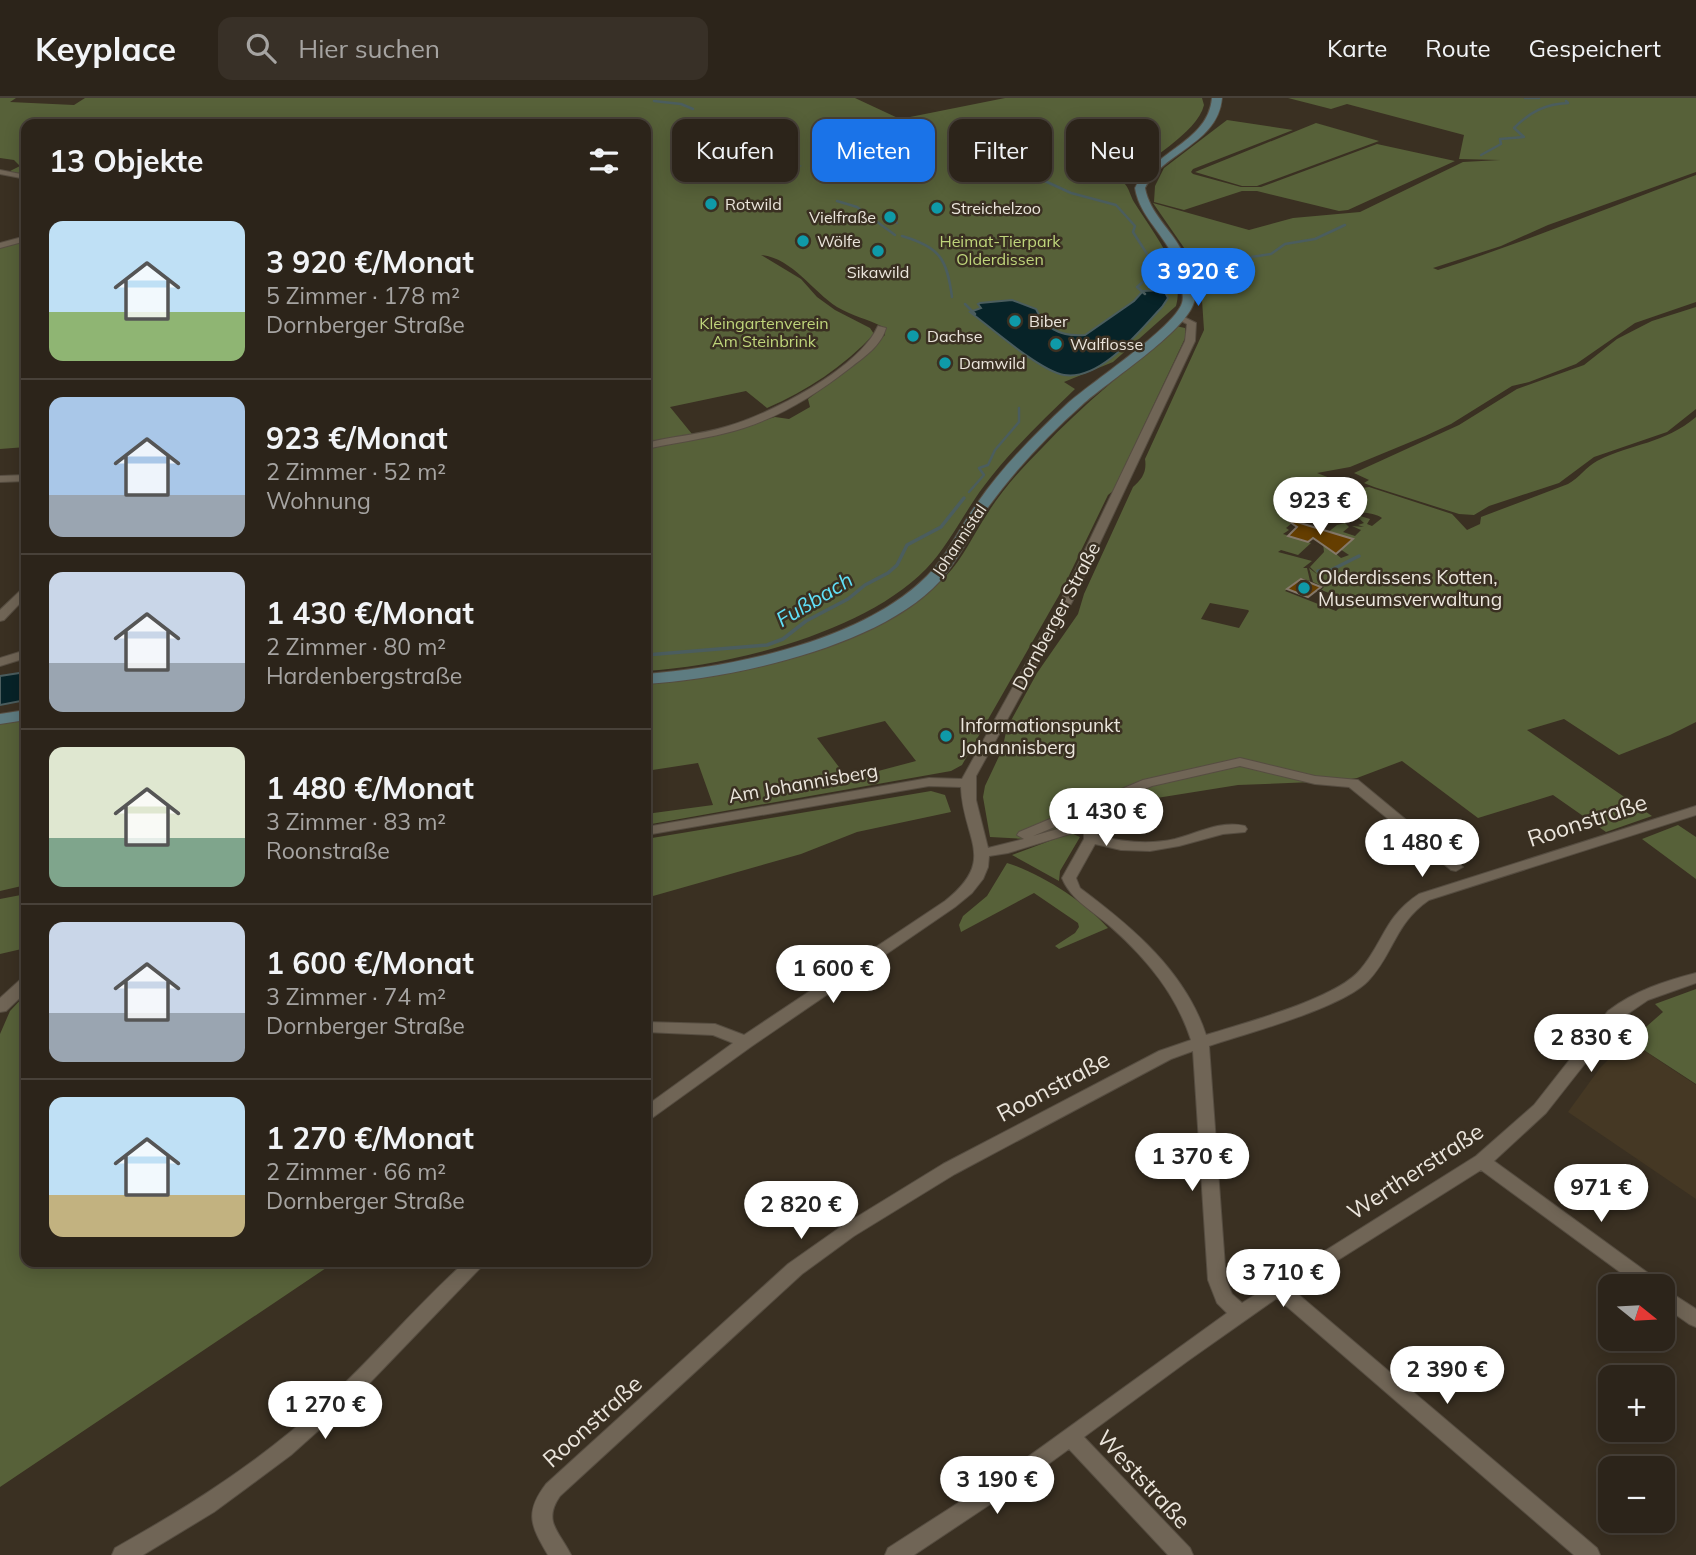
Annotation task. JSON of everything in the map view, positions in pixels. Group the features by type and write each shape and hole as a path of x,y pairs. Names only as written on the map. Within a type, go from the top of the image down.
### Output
{"main road":[{"path":"1178,317 1187,307 1188,299 1180,259 1143,202 1140,186 1155,168 1209,125 1217,111 1217,98"},
{"name":"Johannistal","path":"651,678 705,673 773,657 855,628 905,602 939,572 986,500 1042,436 1082,398 1178,317"},
{"path":"0,719 21,716"}],"street":[{"path":"0,172 21,176"},
{"path":"0,246 21,240"},
{"name":"Dornberger Straße","path":"981,853 970,813 968,783 976,763 1077,580 1190,341 1192,323 1178,317"},
{"path":"651,445 706,435 783,409 800,400 850,363 876,341 881,328"},
{"path":"0,479 21,478"},
{"path":"0,617 21,596"},
{"path":"0,662 21,656"},
{"path":"1003,850 1015,839 1148,783 1240,762 1315,780 1353,783 1456,867"},
{"name":"Am Johannisberg","path":"651,830 929,782 968,783"},
{"name":"Roonstraße","path":"561,1555 540,1518 546,1498 795,1269 848,1231 949,1169 1165,1055 1201,1045 1350,988 1370,967 1407,906 1424,897 1696,810"},
{"path":"651,1110 746,1042 945,908 964,893 978,874 981,853 1003,850 1072,829 1128,848 1147,848 1182,842 1226,829 1240,829"},
{"path":"1089,834 1072,872 1070,884 1122,928 1165,975 1190,1015 1201,1045 1217,1280 1224,1298 1241,1314"},
{"name":"Wertherstraße","path":"896,1555 984,1499 1278,1288 1482,1161 1540,1109 1626,1004 1696,978"},
{"path":"0,1007 21,988"},
{"path":"651,1027 715,1030 746,1042"},
{"path":"1482,1161 1636,1274"},
{"path":"123,1555 203,1509 287,1447 378,1364 472,1267"},
{"path":"1278,1288 1589,1555"},
{"path":"1675,1304 1696,1319"},
{"name":"Weststraße","path":"1070,1436 1182,1555"}],"shaded area":[{"path":"1628,1040 1696,1085 1696,1199 1568,1112 1600,1068"}],"green space":[{"path":"0,98 16,98 10,102 74,105 85,98 855,98 900,119 1005,98 1202,98 1204,105 1192,126 1159,153 1159,119 1066,119 1066,182 1125,182 1172,265 1178,293 1176,306 1113,362 1064,382 1075,389 994,473 926,569 900,591 833,628 756,653 717,662 651,671 651,448 708,437 775,417 789,419 810,407 808,399 844,372 885,335 883,327 848,313 828,301 783,262 761,255 801,279 817,297 835,310 870,328 874,334 824,377 767,408 746,391 670,407 692,434 654,441 651,438 651,119 21,119 21,172 8,172 20,166 14,160 0,158"},
{"path":"1288,98 1696,98 1696,172 1548,225 1501,246 1433,268 1438,270 1503,248 1696,175 1696,302 1635,323 1576,364 1512,386 1451,424 1425,436 1350,467 1317,473 1343,483 1330,498 1310,495 1302,501 1312,506 1292,504 1291,507 1299,508 1298,511 1313,514 1297,519 1283,534 1311,543 1298,555 1281,550 1278,552 1312,561 1303,568 1307,568 1310,581 1301,578 1285,591 1336,611 1348,600 1321,590 1324,587 1313,582 1309,568 1318,575 1310,567 1324,552 1323,543 1341,558 1349,555 1322,537 1337,525 1345,523 1349,527 1343,532 1355,536 1361,530 1352,526 1364,527 1358,525 1364,523 1355,515 1341,518 1342,521 1334,520 1334,517 1342,515 1337,509 1370,519 1367,524 1372,526 1382,518 1340,506 1336,501 1343,491 1369,487 1452,514 1467,530 1480,524 1481,517 1568,484 1597,461 1672,433 1696,417 1696,722 1619,755 1564,719 1527,730 1652,816 1606,832 1553,795 1478,818 1402,761 1357,778 1338,781 1238,785 1138,801 1112,811 1095,826 1077,822 1025,839 990,837 983,797 985,786 1002,750 1007,728 1037,673 1078,614 1084,594 1133,487 1143,475 1145,459 1204,330 1202,300 1189,255 1153,203 1249,230 1293,218 1360,212 1463,162 1500,160 1459,159 1464,135 1347,104 1331,109","holes":["1210,603 1248,610 1239,628 1201,619"]},
{"path":"1227,120 1293,130 1193,169 1193,174 1241,187 1261,187 1377,144 1455,161 1348,210 1339,211 1257,191 1242,191 1184,210 1154,202 1155,186 1164,168"},
{"path":"1316,123 1379,141 1257,186 1242,186 1195,172"},
{"path":"21,241 21,447 0,449 0,247"},
{"path":"1696,307 1696,409 1667,432 1594,457 1559,483 1489,506 1474,515 1459,514 1374,487 1364,483 1369,480 1354,473 1459,425 1517,389 1584,365 1617,339 1652,321"},
{"path":"1176,326 1185,328 1186,336 1113,491 1108,495 1062,590 962,765 951,771 651,824 651,813 713,805 698,763 651,770 651,684 730,673 782,659 861,628 917,600 952,569 1006,488 1074,416","holes":["885,721 916,761 848,779 817,738"]},
{"path":"21,720 21,886 0,891 0,723"},
{"path":"931,791 945,795 951,812 857,832 801,854 651,897 651,838"},
{"path":"1678,825 1696,837 1696,879 1642,839"},
{"path":"1071,833 1080,837 1060,871 1059,881 1012,855"},
{"path":"1007,863 1061,890 1087,908 1108,928 1059,949 1055,946 1075,933 1079,927 1078,923 1034,893 961,932 959,925 963,916 987,896"},
{"path":"21,895 21,949 0,954 0,899"},
{"path":"1696,989 1696,1084 1630,1041 1663,1012 1655,1004"},
{"path":"21,999 21,1267 328,1267 0,1487 0,1034 10,1011"}],"water":[{"path":"1164,290 1168,298 1162,307 1119,352 1092,370 1078,375 1064,375 1042,366 970,312 981,308 978,304 980,303 1012,300 1036,309 1049,327 1061,333 1085,335 1134,301 1143,291"},
{"path":"21,673 21,701 0,705 0,676"}],"building":[{"path":"1291,520 1353,539 1336,554 1313,538 1308,542 1288,536 1297,527"},
{"name":"Olderdissens Kotten, Museumsverwaltung","path":"1301,579 1321,587 1308,597 1287,589"}],"waterway":[{"path":"1525,98 1539,98"},
{"path":"654,101 681,104 693,109"},
{"path":"1481,155 1501,144 1500,139 1524,137 1514,128 1532,113 1552,105 1568,103 1566,101"},
{"name":"Fußbach","path":"1047,182 1071,193 1116,205 1135,226 1133,232 1149,257 1145,264 1150,276 1137,287 1145,294"},
{"path":"837,201 857,207 895,235"},
{"path":"886,214 897,223"},
{"path":"1217,277 1251,257 1271,254 1285,244 1315,239 1345,225"},
{"path":"902,236 925,245 939,256 947,273 952,297"},
{"path":"965,304 975,314"},
{"name":"Fußbach","path":"969,492 984,475 979,468 988,465 995,450 1019,422 1019,408"},
{"name":"Fußbach","path":"651,655 767,645 783,639 806,621 848,599 865,585 888,573 897,565 907,545 941,527 964,498"},
{"path":"1318,571 1331,570 1359,556"}],"place":[{"name":"Rotwild","path":"711,204"},
{"name":"Streichelzoo","path":"937,208"},
{"name":"Vielfraße","path":"890,217"},
{"name":"Wölfe","path":"803,241"},
{"name":"Sikawild","path":"878,251"},
{"name":"Biber","path":"1015,321"},
{"name":"Dachse","path":"913,336"},
{"name":"Walflosse","path":"1056,344"},
{"name":"Damwild","path":"945,363"},
{"name":"Olderdissens Kotten, Museumsverwaltung","path":"1304,588"},
{"name":"Informationspunkt Johannisberg","path":"946,736"}],"park label":[{"name":"Heimat-Tierpark Olderdissen","path":"1000,250"},
{"name":"Kleingartenverein Am Steinbrink","path":"764,332"}]}
